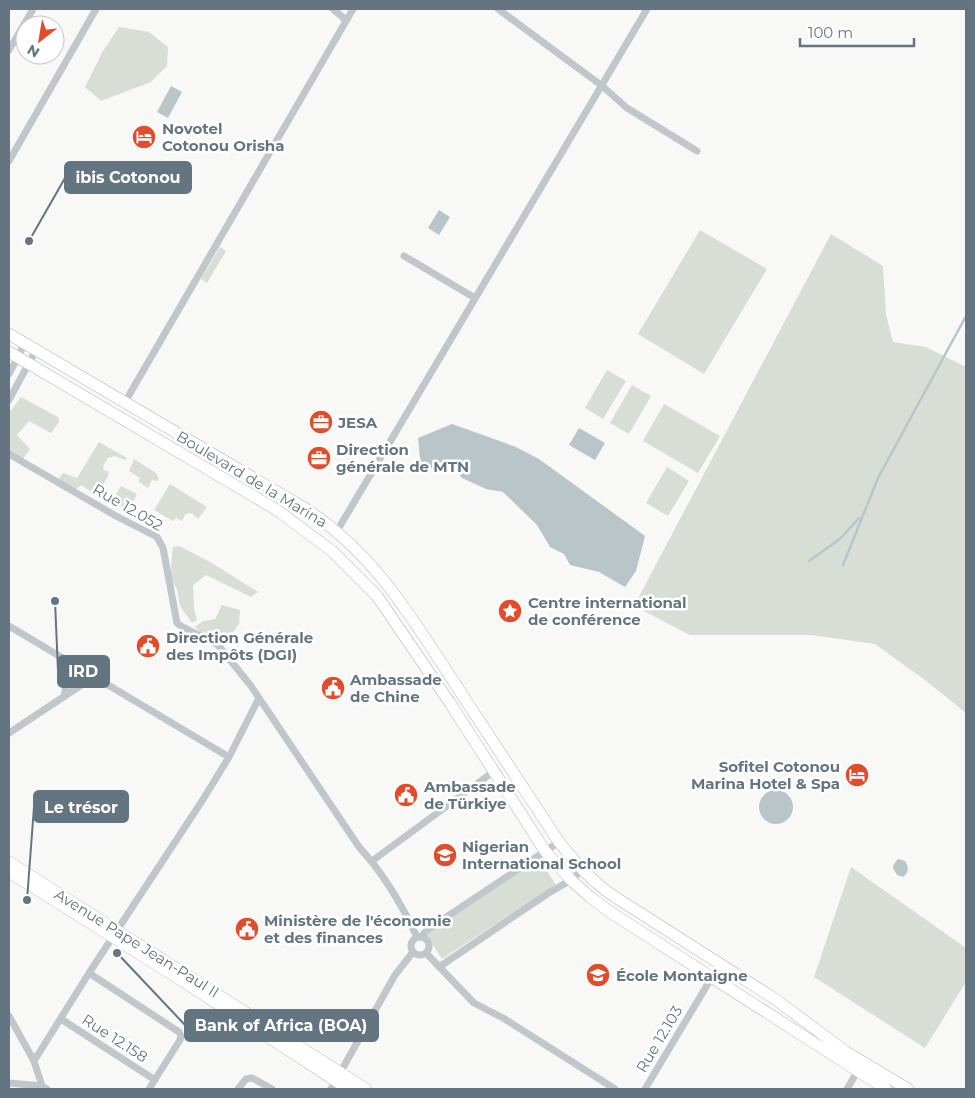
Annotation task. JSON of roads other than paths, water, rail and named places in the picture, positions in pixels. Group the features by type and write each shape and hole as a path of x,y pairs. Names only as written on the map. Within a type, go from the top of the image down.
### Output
{"main road":[{"name":"Boulevard de la Marina","path":"9,334 306,509 337,531 381,576 409,612 559,842 582,870 615,898 775,999 846,1052 908,1089"},
{"name":"Boulevard de la Marina","path":"19,358 277,510 332,551 377,596 450,703 545,851 571,880 610,912 886,1089"},
{"name":"Avenue Pape Jean-Paul II","path":"9,862 348,1089"},
{"name":"Avenue Pape Jean-Paul II","path":"9,872 116,934"},
{"name":"Avenue Pape Jean-Paul II","path":"336,1081 366,1089"}],"street":[{"path":"9,50 33,9"},
{"path":"9,161 96,9"},
{"path":"333,9 346,20"},
{"path":"125,402 353,9"},
{"path":"498,9 601,85 627,108 698,152"},
{"path":"337,531 647,9"},
{"path":"404,256 475,298"},
{"path":"9,400 19,358 25,343"},
{"path":"9,374 19,358 36,350"},
{"name":"Rue 12.052","path":"9,454 116,516 158,537 163,548 177,623 218,645 251,686 359,847 372,861 401,903 419,937"},
{"path":"9,626 229,758"},
{"path":"64,697 67,683 65,659"},
{"path":"9,733 95,676"},
{"path":"34,1061 229,758 258,698"},
{"path":"372,861 493,772"},
{"path":"426,954 419,956 413,952 412,942 559,842"},
{"path":"439,967 547,894 571,880 582,870"},
{"path":"419,937 427,940 429,943 426,954"},
{"path":"336,1081 395,975 413,952"},
{"path":"426,954 474,1003 502,1018 615,1089"},
{"path":"89,973 179,1032 180,1040 149,1089"},
{"name":"Rue 12.103","path":"645,1089 712,977"},
{"path":"9,1016 34,1061 45,1088"},
{"name":"Rue 12.158","path":"61,1019 155,1080"},
{"path":"847,1089 857,1072"},
{"path":"238,1089 246,1079 252,1078 272,1089"},
{"path":"9,1083 45,1088"}],"waterway":[{"path":"843,565 878,478 966,316"},
{"path":"809,561 841,538 859,518"}],"place":[{"name":"Novotel Cotonou Orisha","path":"144,137"},
{"name":"ibis Cotonou","path":"29,241"},
{"name":"JESA","path":"321,422"},
{"name":"Direction générale de MTN","path":"319,458"},
{"name":"IRD","path":"55,601"},
{"name":"Centre international de conférence","path":"510,611"},
{"name":"Direction Générale des Impôts (DGI)","path":"148,646"},
{"name":"Ambassade de Chine","path":"333,688"},
{"name":"Sofitel Cotonou Marina Hotel & Spa","path":"857,775"},
{"name":"Ambassade de Türkiye","path":"406,795"},
{"name":"Nigerian International School","path":"445,855"},
{"name":"Le trésor","path":"27,900"},
{"name":"Ministère de l'économie et des finances","path":"247,929"},
{"name":"Bank of Africa (BOA)","path":"117,953"},
{"name":"École Montaigne","path":"598,975"}]}
